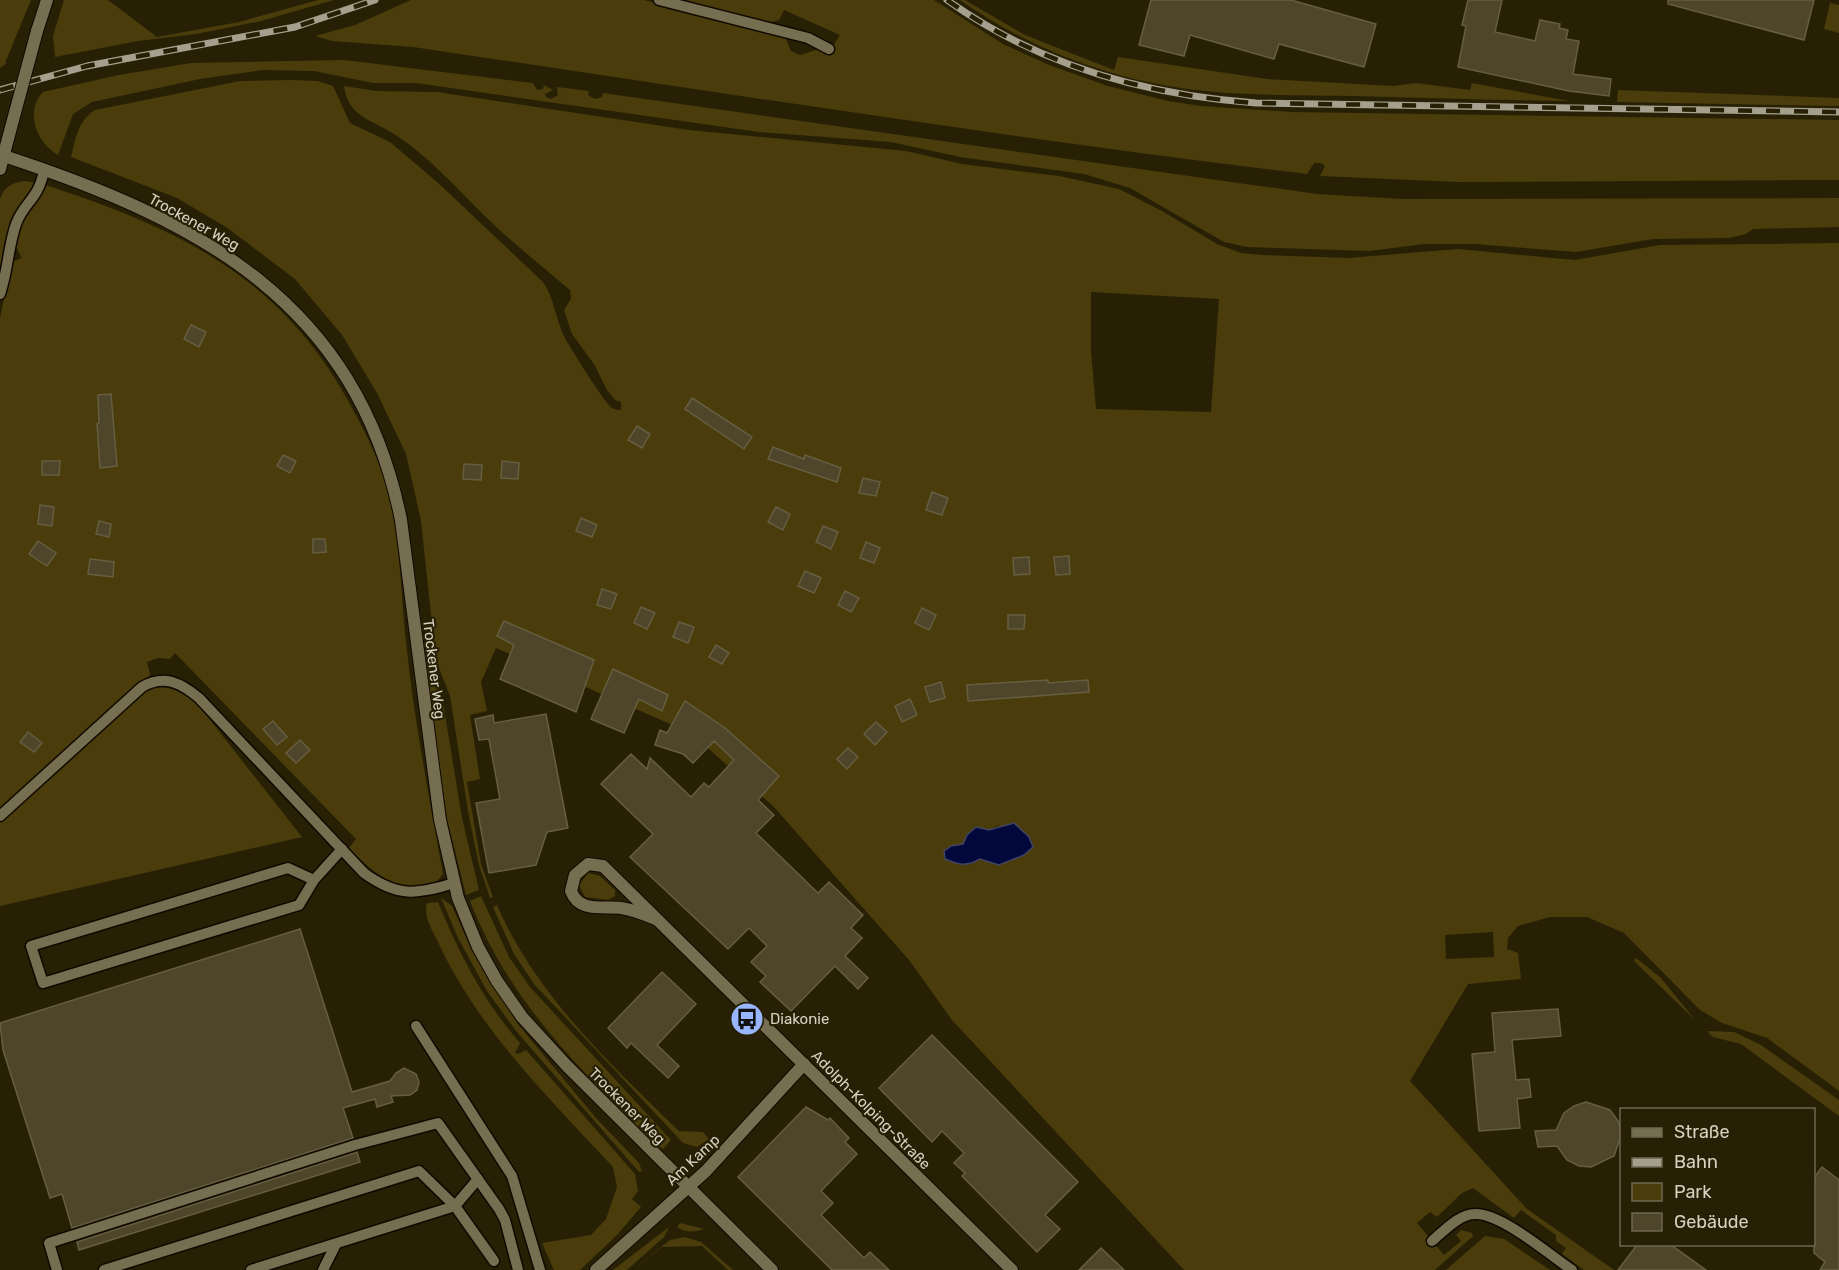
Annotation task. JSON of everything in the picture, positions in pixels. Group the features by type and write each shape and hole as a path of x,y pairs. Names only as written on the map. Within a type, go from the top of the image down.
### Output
{"street":[{"path":"0,169 47,0"},
{"name":"Trockener Weg","path":"4,156 156,215 236,262 293,308 322,341 350,384 378,439 393,482 401,520 438,809 454,884 478,947 497,981 522,1017 595,1096 772,1270"},
{"name":"Adolph-Kolping-Straße","path":"658,920 637,911 585,906 576,900 571,891 575,875 588,864 603,866 658,920 804,1064 1012,1270"},
{"name":"Am Kamp","path":"596,1270 687,1187 752,1123 804,1064"}],"lane":[{"path":"659,0 808,38 829,49"},
{"path":"0,294 7,275 17,222 37,194 44,170"},
{"path":"0,816 142,687 161,681 173,681 199,698 364,873 394,890 423,892 454,884"},
{"path":"314,880 288,868 31,946 43,983 298,905 314,880 342,849"},
{"path":"416,1026 512,1176 540,1270"},
{"path":"57,1270 49,1243 355,1145 438,1123 505,1220 518,1270"},
{"path":"104,1270 419,1171 455,1206 495,1261"},
{"path":"251,1270 455,1206 478,1179"},
{"path":"1432,1240 1453,1222 1474,1214 1482,1215 1509,1226 1572,1270"},
{"path":"323,1270 336,1244"}],"green space":[{"path":"0,0 31,0 5,63 7,63 0,68"},
{"path":"64,0 108,0 157,37 239,22 318,0 334,0 261,21 55,57 53,36"},
{"path":"411,0 644,0 785,37 791,51 800,55 819,49 828,54 840,35 784,10 779,20 767,23 678,0 934,0 1003,44 1049,65 1108,86 1168,101 1201,106 1291,112 1839,120 1839,180 1459,182 1320,176 1325,166 1321,163 1314,163 1307,174 1195,160 860,114 413,47 332,41 315,36 355,25"},
{"path":"960,0 965,0 1025,35 1114,70 1118,57 1267,79 1394,86 1416,83 1470,90 1472,83 1569,101 1261,95 1173,87 1108,72 1046,49 987,18"},
{"path":"1830,3 1839,5 1839,33 1824,29"},
{"path":"344,60 533,83 537,90 543,89 544,85 553,90 545,94 551,99 558,95 557,87 589,91 588,95 595,99 602,97 603,93 1317,194 1402,199 1839,198 1839,227 1753,229 1746,234 1729,238 1653,239 1576,252 1474,244 1424,244 1370,251 1247,247 1224,242 1130,188 1084,174 960,157 891,142 759,132 416,83 373,83 314,71 263,70 200,79 92,102 73,114 58,155 44,143 34,118 37,100 43,92 119,75 191,63"},
{"path":"240,81 318,81 333,86 350,123 390,142 437,182 543,282 550,294 563,334 572,349 608,404 620,410 621,402 615,400 607,390 594,364 572,334 564,310 571,299 570,290 500,230 420,153 356,111 346,96 344,86 376,91 437,92 689,130 906,151 962,164 1059,176 1119,189 1162,211 1217,244 1241,253 1348,258 1458,249 1575,260 1660,245 1839,243 1839,1091 1767,1038 1722,1023 1700,1010 1624,933 1587,917 1550,917 1518,926 1508,938 1507,949 1518,953 1521,979 1468,984 1410,1081 1527,1209 1614,1270 1584,1270 1562,1254 1566,1248 1556,1241 1556,1235 1521,1210 1514,1218 1473,1188 1462,1193 1437,1217 1430,1212 1417,1223 1444,1255 1461,1241 1456,1235 1461,1230 1472,1233 1473,1236 1435,1270 1184,1270 952,1020 909,960 774,807 691,733 496,648 481,682 487,711 470,715 480,779 467,782 481,864 493,897 490,898 479,865 469,817 450,696 436,661 421,521 406,454 377,393 342,335 295,279 226,227 177,198 71,157 81,125 95,110","holes":["1091,292 1219,299 1211,412 1096,409 1091,351","999,825 980,859 969,865 951,846 963,844 967,835 976,827 989,830","1493,932 1494,957 1446,959 1445,935"]},
{"path":"1618,90 1839,98 1839,106 1617,102"},
{"path":"25,181 36,183 0,279 0,199 10,186"},
{"path":"46,185 140,220 183,240 222,264 259,291 293,323 324,361 351,406 379,464 395,524 413,700 443,874 432,884 420,889 407,888 380,876 368,867 349,848 356,839 175,653 170,659 158,658 147,662 150,674 147,680 111,707 0,810 0,318 12,262 21,258 16,245 19,228 39,200"},
{"path":"423,647 442,696 462,818 479,890 466,895 447,819"},
{"path":"163,687 175,690 196,702 302,837 0,906 0,822 117,713 151,688"},
{"path":"588,873 600,876 615,890 615,896 608,900 585,897 579,885"},
{"path":"481,896 509,957 530,987 671,1140 663,1149 647,1138 626,1117 528,1005 511,981 482,930 470,901"},
{"path":"441,898 452,906 472,951 517,1023 596,1118 639,1163 642,1171 639,1172 516,1031 487,991 458,938"},
{"path":"438,902 473,976 520,1043 515,1053 526,1050 635,1174 638,1191 632,1199 641,1207 617,1235 580,1270 554,1270 542,1243 591,1235 606,1219 617,1187 613,1167 516,1061 473,1004 454,974 429,923 426,913 427,903"},
{"path":"497,905 532,969 577,1027 679,1131 703,1132 709,1139 697,1147 683,1143 534,984 514,954 493,907"},
{"path":"1636,958 1661,978 1695,1020 1634,961"},
{"path":"1707,1031 1734,1032 1761,1045 1839,1100 1839,1116 1741,1044 1713,1037"},
{"path":"680,1223 704,1229 687,1231 677,1227"},
{"path":"669,1227 664,1237 627,1270 613,1270"},
{"path":"1485,1236 1504,1239 1550,1270 1446,1270"},
{"path":"685,1237 701,1242 733,1270 728,1270 702,1246 662,1247 632,1270 670,1240"}],"shaded area":[{"path":"1014,823 1029,837 1033,847 1024,855 999,865 980,859 963,864 945,859 944,851 951,846 963,844 967,835 976,827 989,830"}],"building":[{"path":"1151,0 1291,0 1376,24 1364,67 1279,44 1274,59 1190,35 1184,56 1139,45"},
{"path":"1468,0 1502,0 1495,32 1535,41 1540,20 1560,24 1559,28 1568,30 1566,39 1579,41 1573,74 1611,79 1609,96 1569,91 1458,67 1466,26 1462,25"},
{"path":"1668,0 1814,0 1804,40 1668,4"},
{"path":"191,325 206,332 199,347 184,339"},
{"path":"111,394 117,466 100,468 98,395"},
{"path":"692,398 752,437 744,449 685,409"},
{"path":"637,426 650,434 642,448 628,440"},
{"path":"773,447 804,459 805,455 841,468 837,482 768,459"},
{"path":"283,455 296,461 290,473 277,466"},
{"path":"42,461 60,461 59,475 42,475"},
{"path":"502,461 519,463 518,479 501,478"},
{"path":"464,464 482,465 481,480 463,479"},
{"path":"863,478 880,482 876,496 859,493"},
{"path":"932,492 948,498 942,515 926,510"},
{"path":"40,505 54,507 52,526 38,524"},
{"path":"776,507 790,514 783,530 768,522"},
{"path":"581,518 597,525 592,537 576,531"},
{"path":"99,521 111,524 109,537 96,534"},
{"path":"823,526 838,532 831,549 816,542"},
{"path":"313,539 325,539 326,552 313,553"},
{"path":"38,541 56,553 47,566 29,554"},
{"path":"866,542 880,548 874,563 860,558"},
{"path":"1069,556 1070,574 1056,575 1054,557"},
{"path":"1029,557 1030,574 1014,575 1013,558"},
{"path":"90,559 114,562 113,577 88,574"},
{"path":"805,571 821,578 814,593 798,586"},
{"path":"602,589 617,594 611,609 597,605"},
{"path":"845,591 859,598 851,612 838,605"},
{"path":"641,607 655,613 647,629 634,623"},
{"path":"922,608 936,615 929,630 915,623"},
{"path":"1008,615 1025,615 1024,629 1008,629"},
{"path":"504,621 594,660 576,712 500,679 514,645 497,636"},
{"path":"679,622 694,627 688,643 673,637"},
{"path":"716,645 729,653 722,664 709,657"},
{"path":"613,669 668,695 662,711 639,699 624,733 591,719"},
{"path":"1048,680 1048,683 1088,680 1089,692 968,701 967,685"},
{"path":"941,682 945,698 930,702 925,687"},
{"path":"910,699 917,715 902,722 895,706"},
{"path":"685,701 725,728 779,776 758,800 774,815 756,833 818,893 829,882 863,915 851,928 862,938 845,956 868,978 858,989 835,966 791,1011 760,982 766,976 751,962 767,946 749,928 728,949 630,857 653,834 601,784 631,754 647,769 650,758 691,797 704,783 709,787 734,760 714,741 693,763 683,754 655,745 660,730 667,733"},
{"path":"546,714 568,828 547,832 536,865 489,873 476,803 500,799 489,739 479,740 475,719 493,715 494,723"},
{"path":"273,721 287,737 277,745 263,729"},
{"path":"876,722 887,732 875,745 864,734"},
{"path":"28,732 42,743 34,752 20,742"},
{"path":"300,740 310,750 296,763 286,753"},
{"path":"848,748 858,757 847,769 837,759"},
{"path":"300,929 352,1092 390,1081 404,1068 416,1074 419,1082 417,1090 410,1095 391,1096 393,1102 377,1107 375,1099 343,1108 353,1138 72,1228 62,1194 50,1198 3,1050 0,1023"},
{"path":"662,972 696,1004 657,1045 679,1066 668,1078 631,1043 627,1048 608,1028"},
{"path":"1558,1009 1561,1036 1512,1040 1516,1080 1529,1079 1531,1097 1517,1099 1520,1128 1479,1131 1472,1054 1495,1052 1492,1013"},
{"path":"932,1035 1078,1182 1045,1215 1060,1229 1037,1252 962,1176 965,1173 954,1163 964,1153 942,1131 932,1142 879,1088"},
{"path":"1586,1102 1610,1110 1620,1127 1620,1139 1614,1156 1591,1167 1579,1166 1567,1160 1557,1146 1538,1147 1535,1131 1556,1130 1564,1113"},
{"path":"806,1107 828,1120 830,1118 849,1138 845,1142 857,1154 821,1191 833,1203 821,1215 864,1258 870,1252 889,1270 832,1270 738,1177"},
{"path":"357,1152 360,1162 79,1250 77,1242"},
{"path":"1822,1167 1839,1180 1839,1270 1820,1270 1825,1262 1814,1253 1815,1177"},
{"path":"1636,1246 1672,1246 1706,1270 1618,1270"},
{"path":"1101,1248 1124,1270 1079,1270"}],"railway":[{"path":"0,90 87,66 295,27 375,0"},
{"path":"947,0 982,23 1055,59 1133,84 1215,99 1256,103 1839,112"}],"place":[{"name":"Diakonie","path":"747,1019"}]}
